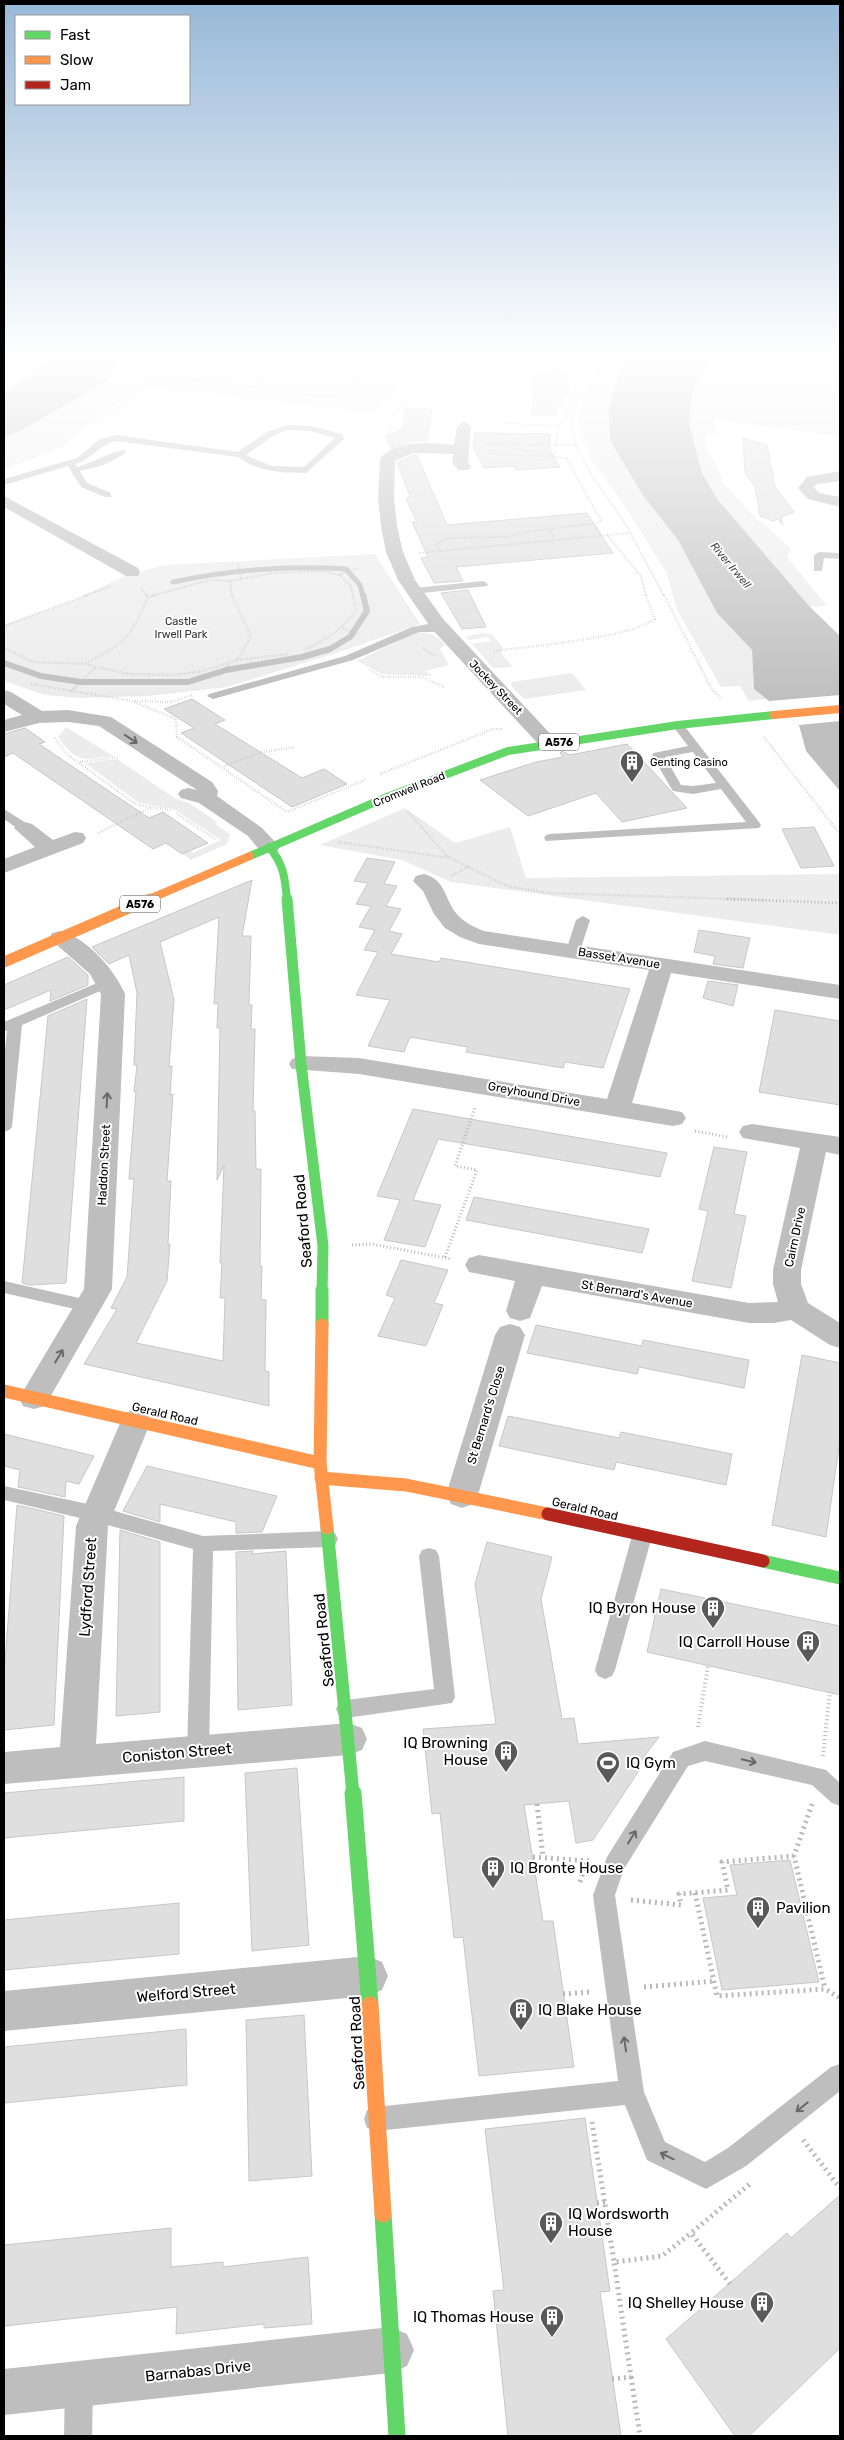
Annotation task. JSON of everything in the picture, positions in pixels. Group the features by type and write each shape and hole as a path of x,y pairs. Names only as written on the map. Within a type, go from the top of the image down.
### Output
{"main road":[{"name":"Cromwell Road","path":"4,962 387,797 508,751 678,725 784,713 840,709"},
{"name":"Seaford Road","path":"269,847 278,857 284,870 301,1064 323,1246 320,1463 348,1724 368,1976 397,2436"},
{"name":"Gerald Road","path":"4,1391 320,1463"},
{"name":"Gerald Road","path":"321,1478 358,1478 462,1495 840,1578"}],"street":[{"name":"Jockey Street","path":"387,473 386,495 396,554 414,591 443,629 549,744"},
{"path":"840,476 812,480 806,488 814,496 840,502"},
{"path":"4,501 135,577"},
{"path":"4,696 38,717"},
{"path":"4,726 38,717 68,716 104,721 197,781 208,792 206,798"},
{"path":"88,720 86,727 185,794 206,798 255,832 269,847"},
{"path":"25,828 50,848"},
{"path":"4,867 76,838"},
{"name":"Basset Avenue","path":"424,881 432,885 443,912 466,933 479,937 840,992"},
{"path":"60,938 99,970 109,982"},
{"path":"616,1109 662,965"},
{"name":"Haddon Street","path":"34,1398 98,1290 112,994 109,982"},
{"name":"Greyhound Drive","path":"301,1064 359,1066 673,1118"},
{"name":"Cairn Drive","path":"752,1132 827,1144 787,1270 787,1284 794,1309"},
{"name":"St Bernard's Avenue","path":"479,1265 749,1313 774,1313 794,1309"},
{"name":"St Bernard's Close","path":"462,1495 531,1275"},
{"path":"794,1309 840,1337"},
{"name":"Lydford Street","path":"77,1762 92,1526 136,1421"},
{"name":"Coniston Street","path":"4,1768 198,1751 348,1724"},
{"name":"Welford Street","path":"4,2011 368,1976"},
{"name":"Barnabas Drive","path":"4,2392 392,2350"}],"lane":[{"path":"4,482 43,473"},
{"path":"76,473 84,485 108,495"},
{"path":"818,569 820,555 840,556"},
{"path":"414,591 482,584"},
{"path":"213,696 349,658 416,629 428,627 443,629"},
{"path":"550,838 755,825 678,725"},
{"path":"695,748 658,755 677,788 693,790 723,784"},
{"path":"4,813 25,828"},
{"path":"573,951 583,920"},
{"path":"4,1127 10,1025 109,982"},
{"path":"4,1287 88,1306"},
{"path":"4,1493 97,1514 203,1544 328,1539"},
{"path":"605,1670 642,1536"},
{"path":"198,1751 203,1544"},
{"path":"348,1724 445,1697 429,1556"},
{"path":"840,1796 821,1767 705,1751 681,1759 615,1864 604,1896 632,2092 656,2151 706,2176 737,2157 840,2076"},
{"path":"376,2119 632,2092"},
{"path":"78,2436 79,2384"}],"path":[{"path":"440,551 436,544 446,539 505,537 595,525 601,520 575,473"},
{"path":"592,473 630,533 711,688 743,718 840,834"},
{"path":"595,525 601,535"},
{"path":"549,530 554,539"},
{"path":"396,554 630,533"},
{"path":"466,655 599,636 653,622 654,619 648,605 644,582 631,562 607,535"},
{"path":"505,537 509,543"},
{"path":"238,564 238,575 241,580"},
{"path":"339,576 358,568"},
{"path":"148,597 210,580 230,582 274,573 302,571 322,571 339,576 351,586 356,610 343,629 325,641 303,650"},
{"path":"135,577 148,597"},
{"path":"220,677 226,666 237,660 251,638 246,622 233,600 230,582"},
{"path":"4,626 114,586"},
{"path":"85,664 120,645 133,631 148,597"},
{"path":"343,629 350,631"},
{"path":"4,648 33,662 85,664 128,674 173,675 203,671 237,660 296,653"},
{"path":"349,658 382,677 422,677 444,688"},
{"path":"71,691 96,667"},
{"path":"30,684 132,701 176,719 177,737 223,766 287,812 367,779"},
{"path":"68,716 55,738 68,755 137,805 171,810 217,840"},
{"path":"376,776 493,729 534,727"},
{"path":"223,766 262,752 296,747"},
{"path":"79,762 125,754"},
{"path":"387,797 407,810 450,858"},
{"path":"76,838 92,835 152,807"},
{"path":"302,834 359,846 450,858 507,886 549,892 840,903"},
{"path":"445,1257 477,1170 455,1166 483,1086"},
{"path":"673,1118 678,1128 736,1139 752,1132"},
{"path":"323,1246 371,1244 479,1265"},
{"path":"826,1989 794,1856 813,1801 821,1767 830,1692"},
{"path":"814,1755 821,1767"},
{"path":"537,1804 543,1857"},
{"path":"794,1856 722,1862 728,1890 695,1893 717,1996 826,1989 840,1998"},
{"path":"588,2096 640,2436"},
{"path":"795,2146 803,2140 840,2188"},
{"path":"614,2262 662,2256 758,2177"},
{"path":"597,2203 605,2202"},
{"path":"692,2233 730,2284"},
{"path":"612,2379 631,2377"}],"green space":[{"path":"601,473 634,473 642,494 678,540 717,613 752,650 754,689 766,699 749,701 740,686 721,687 677,610 667,574 625,506"},
{"path":"702,473 719,473 725,485 758,521 762,522 791,549 787,557 827,606 810,607 718,500"},
{"name":"Castle Irwell Park","path":"375,554 420,624 333,654 227,687 149,696 80,698 45,695 4,681 4,625 74,600 125,576 165,565"},
{"path":"417,632 432,635 445,645 440,649 449,665 425,671 433,676 382,674 357,661"},
{"path":"484,633 492,634 503,647 501,653 513,667 493,668 472,644 491,641 488,637 469,640 466,636"},
{"path":"572,673 586,690 524,699 511,686 512,682"},
{"path":"66,727 113,756 87,759 76,756 58,737"},
{"path":"117,759 176,799 189,803 217,822 215,824 230,834 227,844 191,860 183,854 190,851 193,853 221,840 173,809 139,803 85,763"},
{"path":"405,808 455,843 510,827 526,878 840,874 840,935 451,882 402,860 320,845"}],"water":[{"name":"River Irwell","path":"629,473 702,473 718,500 810,607 840,636 840,791 806,751 799,725 754,689 752,650 717,613 678,540 642,494"}],"pier":[{"path":"840,695 840,721 799,725 769,701"}],"building":[{"path":"401,473 425,473 447,525 587,513 613,553 456,567 463,581 434,583 421,558 428,557 412,522 417,522 406,499 410,496"},
{"path":"745,473 772,473 775,487 794,512 781,517 783,525 778,519 773,521 760,516 755,487"},
{"path":"468,590 486,627 462,629 441,593"},
{"path":"192,699 225,720 215,724 302,778 324,769 347,784 292,807 181,733 194,728 164,709"},
{"path":"25,728 45,742 39,744 149,818 163,812 208,843 182,854 166,843 153,849 13,753 4,757 4,734"},
{"path":"627,744 687,808 622,822 596,793 528,816 480,780 536,762 563,757 560,753 562,751 570,755"},
{"path":"814,827 834,866 801,868 782,829"},
{"path":"367,858 395,862 384,884 397,886 386,906 401,909 389,931 402,934 391,954 439,962 441,958 630,989 603,1068 565,1062 563,1068 466,1052 468,1047 410,1037 404,1052 368,1046 390,1000 356,995 378,952 364,950 375,930 359,927 371,906 356,904 368,883 354,881"},
{"path":"252,880 242,936 251,936 249,1005 252,1005 251,1029 255,1029 253,1111 255,1111 256,1169 261,1169 261,1300 266,1300 265,1371 269,1372 269,1406 84,1364 117,1309 111,1308 127,1277 134,1179 129,1179 137,1065 134,1065 137,993 129,955 109,964 92,947","holes":["219,917 214,1004 218,1003 217,1028 220,1028 217,1180 224,1165 220,1263 222,1263 220,1298 225,1298 223,1361 136,1343 167,1281 170,1244 168,1244 171,1181 167,1181 173,1094 170,1095 172,1066 169,1067 174,1000 160,942"]},
{"path":"699,930 750,938 743,968 713,964 715,956 694,952"},
{"path":"68,957 88,975 88,985 50,1001 51,990 4,1010 4,985"},
{"path":"708,981 738,985 733,1006 703,998"},
{"path":"87,999 66,1283 30,1285 22,1283 48,1016"},
{"path":"775,1010 840,1021 840,1105 759,1092"},
{"path":"413,1109 667,1153 660,1177 438,1139 413,1200 441,1205 425,1247 384,1240 400,1200 377,1196"},
{"path":"714,1147 747,1152 734,1214 746,1216 731,1288 692,1281 708,1211 699,1209"},
{"path":"474,1197 649,1229 642,1253 466,1220"},
{"path":"401,1260 448,1270 434,1303 443,1305 426,1346 378,1336 395,1298 386,1295"},
{"path":"536,1325 642,1346 643,1340 749,1360 744,1388 639,1367 637,1374 527,1353"},
{"path":"802,1355 840,1363 840,1440 826,1537 772,1525"},
{"path":"508,1416 619,1438 621,1432 732,1454 726,1485 616,1462 614,1470 499,1446"},
{"path":"4,1434 94,1456 79,1484 66,1481 65,1497 18,1487 20,1470 4,1466"},
{"path":"147,1466 277,1496 262,1532 236,1533 236,1522 160,1504 160,1522 123,1511"},
{"path":"17,1505 64,1516 54,1725 4,1730 4,1675"},
{"path":"120,1530 160,1542 160,1712 116,1716"},
{"path":"487,1542 552,1557 541,1599 562,1719 574,1718 578,1744 659,1737 636,1767 640,1769 593,1840 576,1843 569,1801 524,1805 543,1921 553,1921 574,2067 479,2076 463,1937 454,1938 440,1813 432,1814 423,1729 496,1724 475,1584"},
{"path":"253,1551 252,1554 286,1551 292,1705 238,1710 236,1552"},
{"name":"IQ Byron House","path":"661,1589 840,1626 840,1695 647,1652"},
{"path":"297,1768 309,1945 252,1951 245,1773"},
{"path":"184,1777 184,1821 4,1838 4,1793"},
{"name":"Pavilion","path":"790,1860 819,1982 722,1990 703,1898 737,1895 730,1865"},
{"path":"179,1903 179,1954 4,1970 4,1920"},
{"path":"304,2015 312,2176 249,2181 246,2020"},
{"path":"186,2029 187,2085 4,2103 4,2047"},
{"path":"585,2118 610,2291 600,2292 621,2436 508,2436 493,2291 504,2290 485,2129"},
{"name":"IQ Shelley House","path":"840,2195 840,2348 749,2436 735,2436 666,2339 787,2233 791,2238"},
{"path":"171,2228 171,2267 223,2262 223,2267 308,2257 312,2324 264,2328 264,2324 176,2334 177,2307 4,2326 4,2245"}],"waterway":[{"path":"173,582 216,574 281,568 346,569 360,585 363,596"},
{"path":"4,663 41,676 81,682 188,682 226,670 302,657 330,649 350,637 367,611 363,595"}],"traffic: fast":[{"path":"250,856 387,797 508,751 678,725 774,715"},
{"path":"269,847 278,857 284,870 301,1064 323,1246 322,1325"},
{"path":"327,1528 349,1739 370,2005"},
{"path":"763,1561 840,1578"},
{"path":"383,2214 397,2436"}],"traffic: slow":[{"path":"774,715 840,709"},
{"path":"4,962 250,856"},
{"path":"322,1325 320,1463 327,1528"},
{"path":"4,1391 320,1463"},
{"path":"321,1478 378,1481 406,1485 463,1495 548,1514"},
{"path":"370,2005 383,2214"}],"traffic: jam":[{"path":"548,1514 763,1561"}],"place":[{"name":"Genting Casino","path":"632,783"},
{"name":"IQ Byron House","path":"713,1629"},
{"name":"IQ Carroll House","path":"808,1663"},
{"name":"IQ Browning House","path":"506,1773"},
{"name":"IQ Gym","path":"608,1784"},
{"name":"IQ Bronte House","path":"493,1889"},
{"name":"Pavilion","path":"758,1929"},
{"name":"IQ Blake House","path":"521,2031"},
{"name":"IQ Wordsworth House","path":"551,2244"},
{"name":"IQ Shelley House","path":"762,2324"},
{"name":"IQ Thomas House","path":"552,2338"}]}
